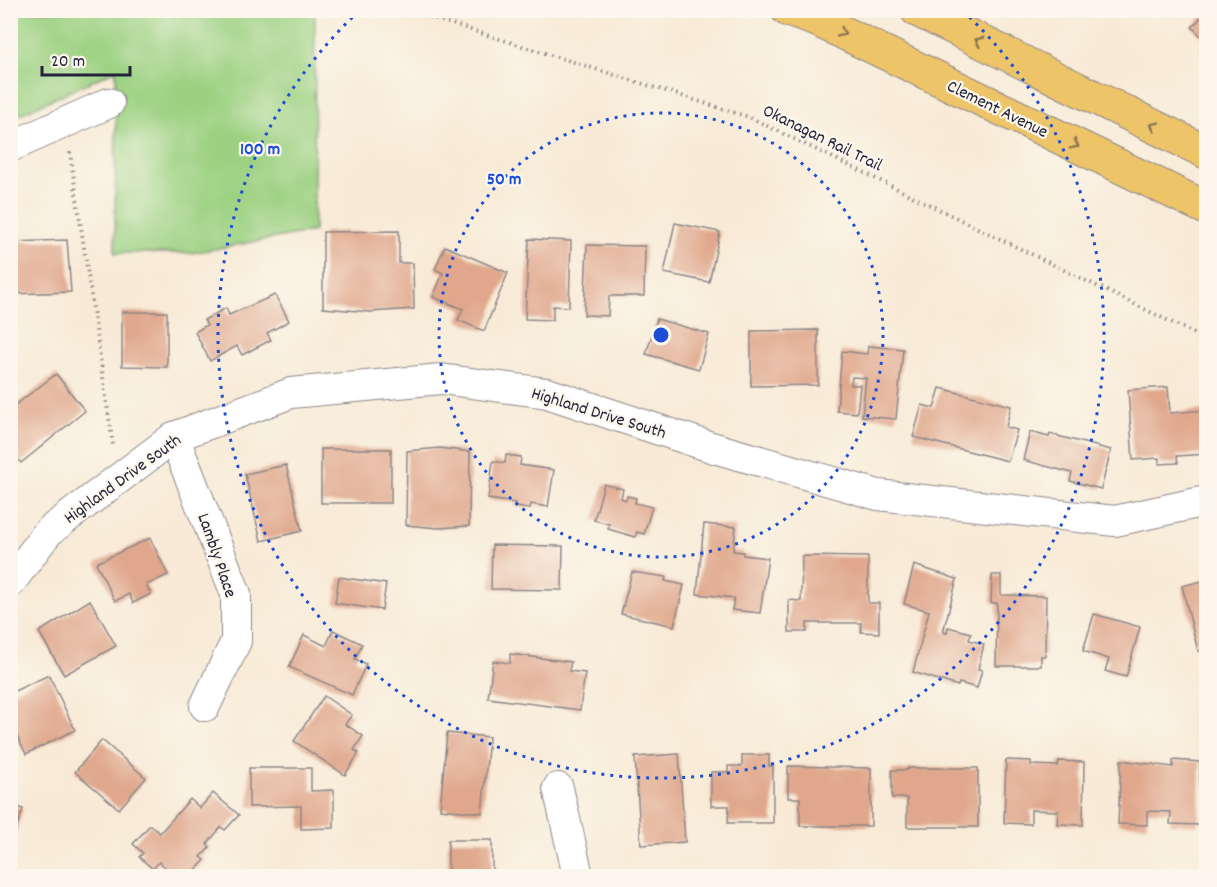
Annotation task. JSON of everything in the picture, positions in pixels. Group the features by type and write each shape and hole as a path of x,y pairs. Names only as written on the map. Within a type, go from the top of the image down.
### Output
{"main road":[{"name":"Clement Avenue","path":"788,10 817,20 1206,208"},
{"path":"917,10 1206,152"}],"street":[{"path":"10,147 110,103"},
{"name":"Highland Drive South","path":"10,583 48,532 174,437 291,393 441,379 547,393 711,447 878,495 1115,521 1206,501"},
{"name":"Lambly Place","path":"174,437 236,594 236,641 205,706"},
{"path":"558,788 578,876"}],"path":[{"name":"Okanagan Rail Trail","path":"407,10 749,117 1206,339"},
{"path":"66,122 118,479"}],"green space":[{"path":"10,11 315,11 314,231 192,253 115,253 116,70 11,118"}],"building":[{"path":"1206,12 1206,41 1192,27"},
{"path":"675,223 720,232 709,282 664,273"},
{"path":"399,231 399,263 413,263 414,309 370,312 323,308 323,232"},
{"path":"529,239 571,241 569,307 553,306 553,320 525,319"},
{"path":"67,240 71,292 11,294 11,242"},
{"path":"587,245 645,246 644,296 609,296 608,316 584,315"},
{"path":"445,246 508,273 484,331 458,320 463,309 433,297 443,273 435,269"},
{"path":"275,295 289,321 267,333 271,340 242,355 237,346 210,361 195,332 207,325 204,320 226,308 229,315"},
{"path":"122,312 167,312 167,367 122,366"},
{"path":"657,319 709,334 699,369 646,354"},
{"path":"818,330 818,385 751,386 751,331"},
{"path":"868,346 903,349 896,419 862,416 866,378 852,377 851,385 860,385 857,413 837,411 842,351 867,354"},
{"path":"56,374 85,411 21,463 10,449 10,409"},
{"path":"1168,387 1170,413 1206,410 1206,454 1177,456 1178,463 1159,464 1159,458 1133,460 1128,390"},
{"path":"940,388 1011,406 1006,427 1017,430 1008,461 913,437 922,405 934,408"},
{"path":"1030,432 1049,437 1050,434 1111,450 1101,489 1070,481 1072,473 1023,460"},
{"path":"440,448 470,452 469,526 438,528 406,525 407,451"},
{"path":"321,449 391,449 391,503 321,503"},
{"path":"506,455 521,457 520,465 554,470 548,507 531,504 530,509 515,507 515,503 488,499 493,461 505,463"},
{"path":"286,465 302,531 261,541 245,474"},
{"path":"604,484 623,489 621,498 626,500 627,496 636,498 635,503 652,507 644,534 637,532 635,537 608,529 609,524 594,520"},
{"path":"704,524 736,527 733,551 743,552 743,555 768,558 760,613 732,610 734,598 697,594"},
{"path":"150,538 168,575 146,585 151,594 133,603 129,594 115,601 96,563"},
{"path":"492,545 563,546 562,590 491,589"},
{"path":"802,556 868,557 868,603 879,603 879,633 861,632 861,623 807,623 807,632 789,632 789,600 801,601"},
{"path":"914,565 957,579 943,632 947,633 948,627 971,633 969,640 984,644 978,669 982,670 977,688 959,683 958,686 913,672 929,611 904,604"},
{"path":"632,572 666,577 665,581 684,585 674,626 621,614"},
{"path":"992,575 1001,575 1001,595 1046,596 1045,656 1041,656 1041,666 996,666 997,603 991,603"},
{"path":"339,577 386,584 382,610 335,603"},
{"path":"1206,580 1206,649 1198,651 1182,586"},
{"path":"90,600 116,646 64,675 39,632"},
{"path":"1094,614 1140,627 1126,677 1105,671 1109,659 1083,651"},
{"path":"333,630 362,644 355,659 366,664 352,695 289,667 304,635 326,646"},
{"path":"510,654 571,662 569,671 585,673 580,710 488,698 493,661 510,663"},
{"path":"49,675 75,730 26,754 17,736 10,740 10,693"},
{"path":"324,696 352,715 345,724 363,736 354,750 359,753 345,775 294,741"},
{"path":"447,733 489,737 482,813 440,809"},
{"path":"102,740 146,778 119,809 75,772"},
{"path":"679,754 685,842 641,845 635,757"},
{"path":"742,755 769,755 769,766 773,766 773,823 728,823 729,806 711,806 711,772 728,772 728,766 742,766"},
{"path":"1006,760 1031,761 1031,765 1058,766 1059,761 1084,762 1083,825 1057,824 1058,811 1031,810 1031,824 1004,823"},
{"path":"1121,760 1173,767 1173,760 1200,762 1199,825 1170,824 1171,812 1147,811 1147,825 1118,824"},
{"path":"788,766 871,768 871,826 800,826 800,798 788,798"},
{"path":"249,768 311,768 311,791 334,790 334,828 301,829 301,806 249,807"},
{"path":"908,768 978,768 978,827 907,827 907,798 892,798 892,770 908,770"},
{"path":"213,793 239,815 225,830 221,827 207,844 210,847 201,857 205,860 190,876 176,876 159,862 153,869 139,857 143,853 133,844 150,825 160,833 190,799 200,808"},
{"path":"10,804 23,809 15,833 10,832"},
{"path":"448,840 492,840 492,876 448,876"}]}
